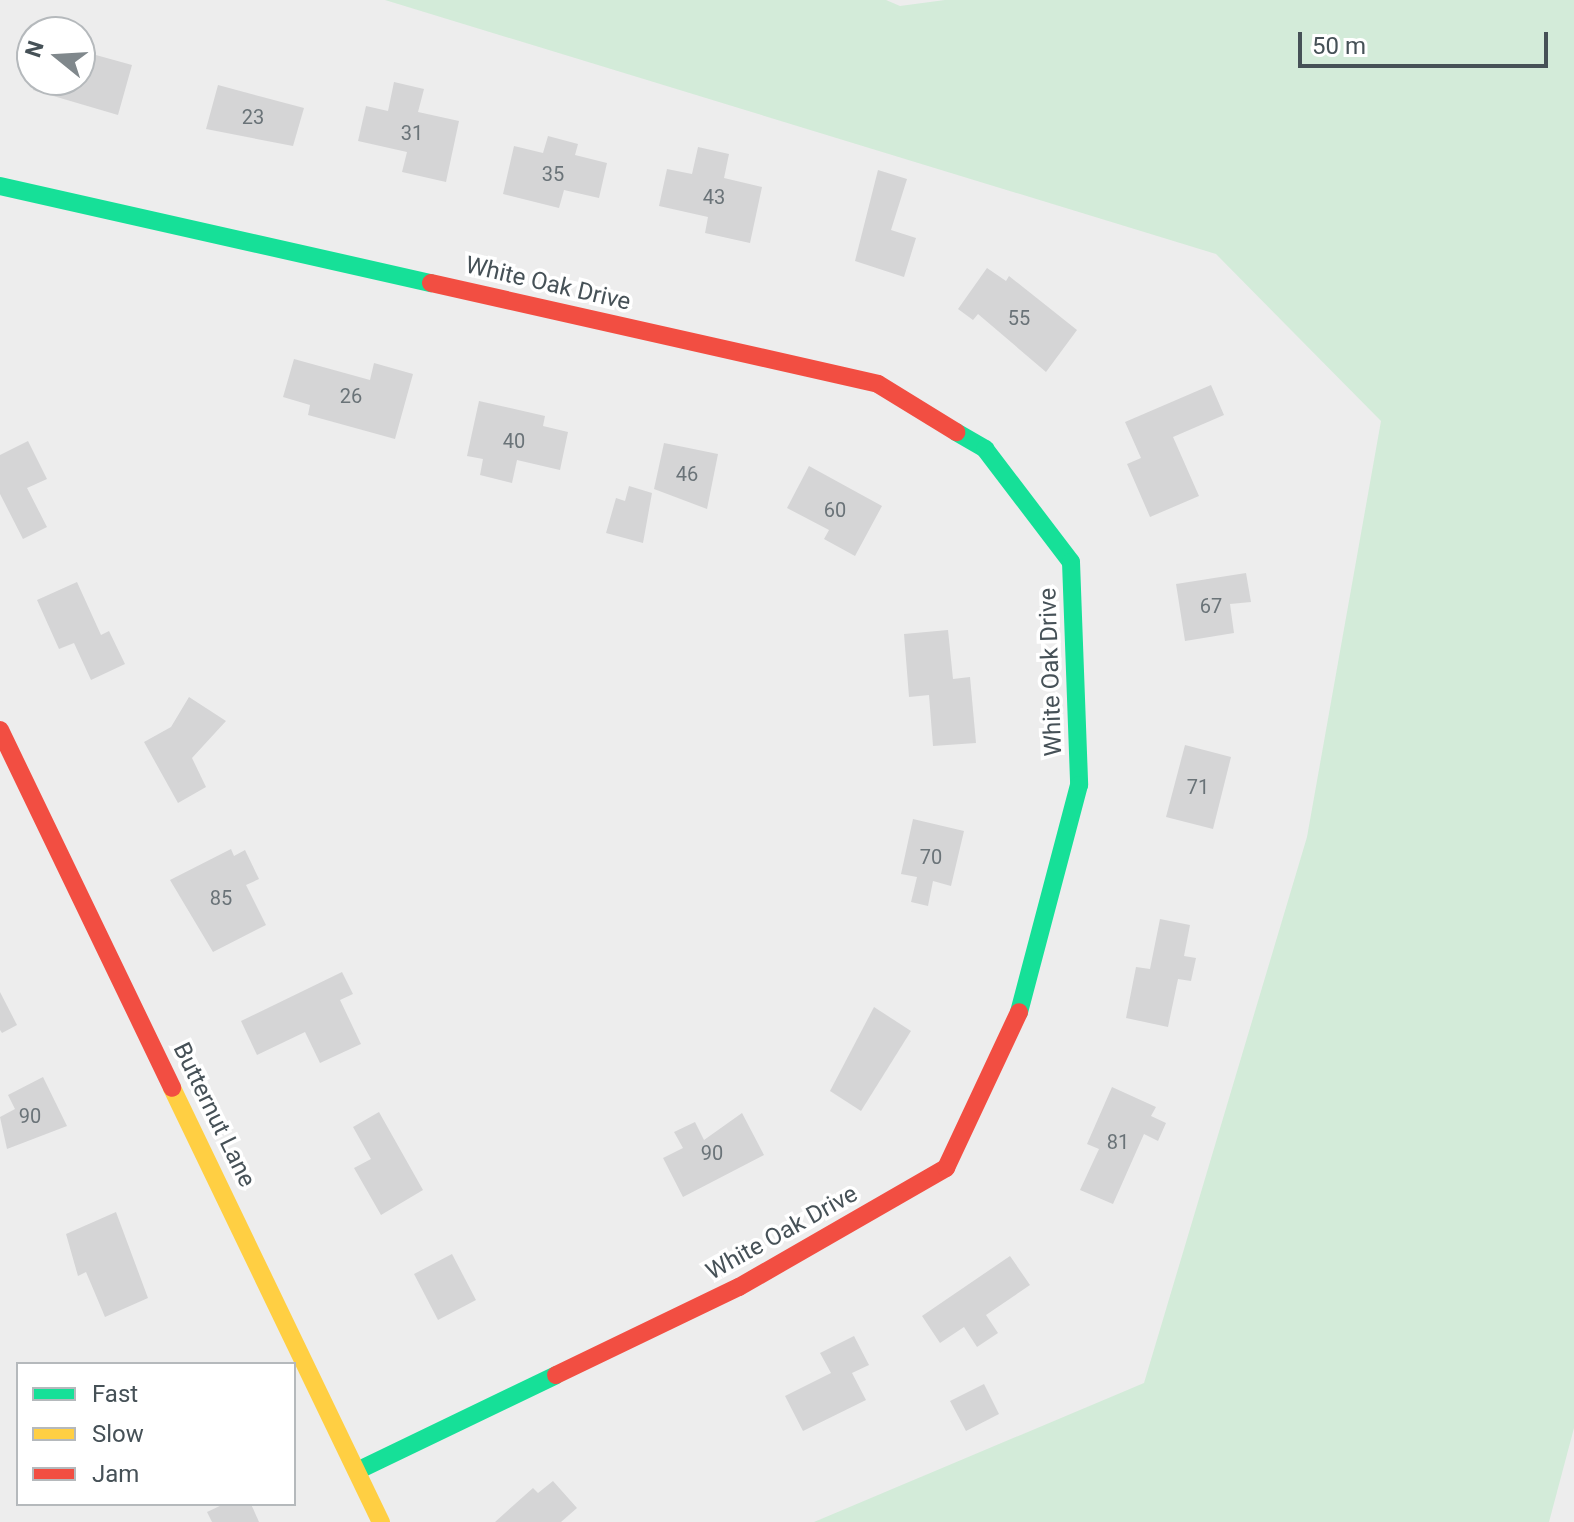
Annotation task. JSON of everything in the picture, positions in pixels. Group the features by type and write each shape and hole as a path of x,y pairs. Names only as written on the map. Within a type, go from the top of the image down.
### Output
{"street":[{"name":"White Oak Drive","path":"0,186 878,384 985,449 1071,562 1079,785 1032,984 946,1168 739,1287 361,1469"},
{"name":"Butternut Lane","path":"0,730 361,1469 381,1522"}],"green space":[{"path":"385,0 886,0 900,6 945,0 1574,0 1574,1428 1549,1522 814,1522 1144,1383 1307,837 1381,421 1216,254"}],"building":[{"path":"96,55 132,65 118,115 53,96 96,96"},
{"path":"394,82 424,89 418,112 459,121 446,182 402,172 407,152 358,141 366,106 388,111"},
{"path":"218,85 304,108 293,146 206,129"},
{"path":"548,136 578,144 575,155 607,163 599,198 564,190 559,208 503,194 514,146 543,153"},
{"path":"698,147 729,154 724,178 762,187 750,243 705,233 708,217 659,206 667,169 692,174"},
{"path":"878,170 907,179 891,230 916,238 904,277 855,261"},
{"path":"987,268 1006,281 1009,276 1077,330 1046,372 978,314 973,320 958,309"},
{"path":"294,359 370,380 374,363 413,374 395,439 308,415 310,405 283,397"},
{"path":"1211,385 1224,415 1173,437 1199,496 1150,517 1127,464 1141,458 1125,422"},
{"path":"479,401 545,416 543,426 568,432 560,470 517,460 512,483 480,475 483,459 467,456"},
{"path":"28,441 47,479 27,488 47,527 23,539 0,494 0,455"},
{"path":"664,443 718,454 707,509 654,489"},
{"path":"809,466 882,506 855,556 824,539 829,530 787,508"},
{"path":"629,486 652,493 643,543 606,533 616,498 625,501"},
{"path":"1246,573 1251,602 1230,604 1234,633 1185,641 1176,584"},
{"path":"77,582 101,635 109,631 125,664 91,680 74,643 59,649 37,600"},
{"path":"948,630 953,679 970,677 976,743 933,746 929,695 909,697 904,634"},
{"path":"189,697 226,721 192,758 206,787 178,803 144,742 171,727"},
{"path":"1185,745 1231,757 1213,829 1166,817"},
{"path":"913,819 964,831 951,886 933,881 928,906 911,902 917,877 901,874"},
{"path":"231,849 234,856 245,850 259,879 246,885 266,925 213,952 170,880"},
{"path":"1160,919 1190,925 1184,956 1196,958 1191,981 1178,979 1168,1027 1126,1018 1136,967 1150,969"},
{"path":"342,972 353,994 340,1000 361,1044 320,1063 305,1032 257,1055 241,1021"},
{"path":"0,992 17,1025 2,1033 0,1030"},
{"path":"874,1007 911,1031 861,1111 830,1091"},
{"path":"43,1077 67,1126 7,1149 0,1117 15,1109 8,1095"},
{"path":"1112,1087 1156,1107 1151,1116 1166,1123 1158,1141 1144,1134 1113,1204 1080,1190 1099,1149 1087,1144"},
{"path":"379,1112 423,1190 381,1215 354,1168 371,1159 353,1127"},
{"path":"742,1113 764,1155 683,1197 663,1158 683,1148 674,1132 695,1122 704,1140"},
{"path":"116,1212 148,1298 105,1317 86,1272 78,1276 66,1234"},
{"path":"452,1254 476,1300 438,1320 414,1274"},
{"path":"1010,1256 1030,1285 986,1315 998,1333 977,1347 964,1327 940,1343 922,1316"},
{"path":"854,1336 869,1365 852,1373 866,1400 803,1431 785,1396 831,1373 820,1353"},
{"path":"984,1384 999,1414 966,1431 950,1401"},
{"path":"553,1481 577,1508 561,1522 495,1522 533,1488 538,1493"},
{"path":"220,1506 252,1506 259,1522 212,1522 207,1512"}],"traffic: fast":[{"path":"0,186 431,283"},
{"path":"956,432 985,449 1071,562 1079,785 1019,1012"},
{"path":"361,1469 556,1375"}],"traffic: slow":[{"path":"172,1088 381,1522"}],"traffic: jam":[{"path":"431,283 878,384 956,432"},
{"path":"0,730 172,1088"},
{"path":"556,1375 739,1287 946,1168 1019,1012"}]}
